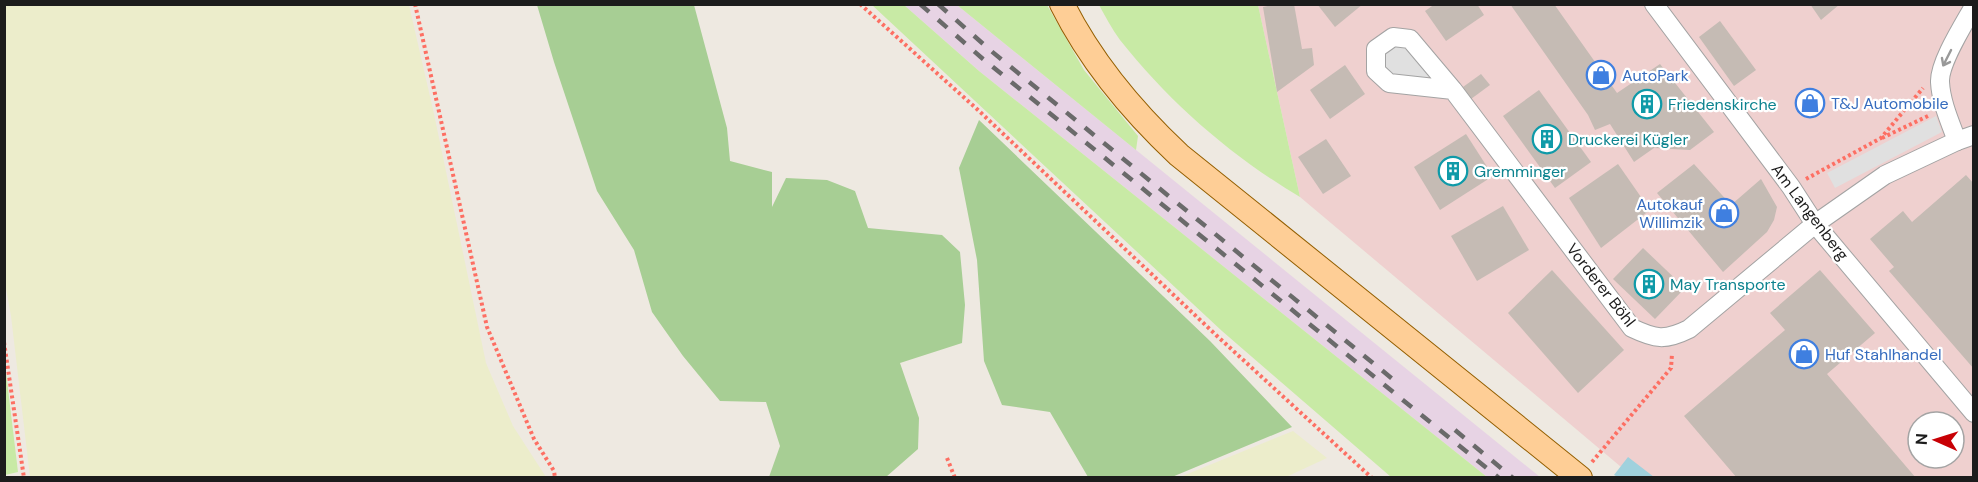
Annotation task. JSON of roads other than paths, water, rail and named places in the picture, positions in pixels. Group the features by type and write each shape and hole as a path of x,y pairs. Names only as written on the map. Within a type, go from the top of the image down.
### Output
{"main road":[{"path":"1062,4 1082,41 1117,90 1179,155 1585,471"}],"street":[{"name":"Am Langenberg","path":"1654,4 1791,187 1815,224 1974,412"},
{"path":"1815,224 1885,175 1965,138 1946,108 1940,81 1943,64 1974,6"},
{"name":"Vorderer Böhl","path":"1453,90 1632,328 1653,338 1675,337 1689,329 1815,224"}],"water":[{"path":"1628,457 1654,477 1614,475"}],"railway":[{"path":"920,4 983,59 1499,478"},
{"path":"938,4 990,50 1395,381"},
{"path":"1455,430 1513,478"}],"place":[{"name":"AutoPark","path":"1601,75"},
{"name":"T&J Automobile","path":"1810,103"},
{"name":"Friedenskirche","path":"1647,104"},
{"name":"Druckerei Kügler","path":"1547,139"},
{"name":"Gremminger","path":"1453,171"},
{"name":"Autokauf Willimzik","path":"1724,213"},
{"name":"May Transporte","path":"1649,284"},
{"name":"Huf Stahlhandel","path":"1804,354"}]}
